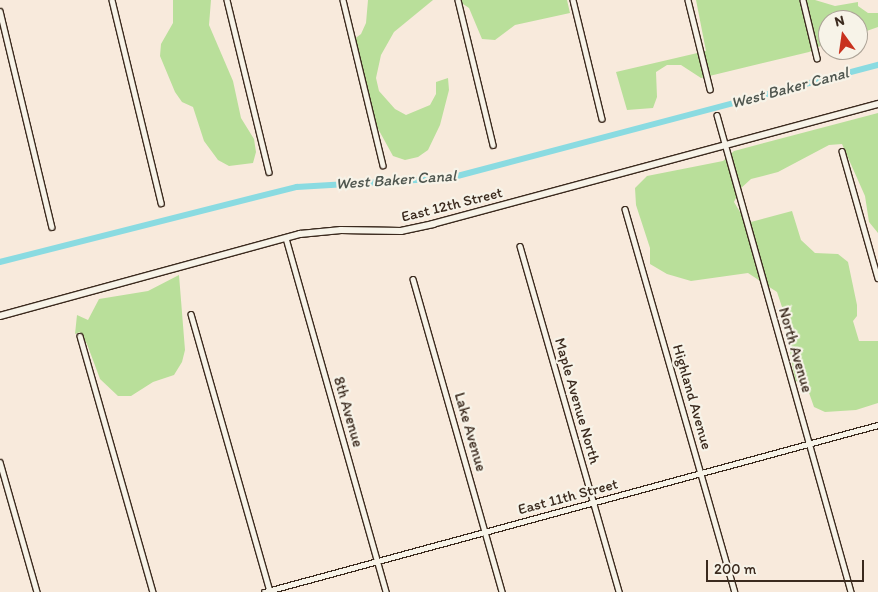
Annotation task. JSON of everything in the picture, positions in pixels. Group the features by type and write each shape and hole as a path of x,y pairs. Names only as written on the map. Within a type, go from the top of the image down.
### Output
{"street":[{"path":"112,0 161,202"},
{"path":"228,0 269,172"},
{"path":"343,0 383,165"},
{"path":"458,0 493,145"},
{"path":"573,0 602,119"},
{"path":"688,0 710,89"},
{"path":"803,0 817,58"},
{"path":"0,11 52,227"},
{"name":"East 12th Street","path":"0,316 286,238 326,230 411,230 878,104"},
{"name":"North Avenue","path":"717,115 851,592"},
{"path":"842,151 878,278"},
{"name":"Highland Avenue","path":"625,209 734,592"},
{"name":"8th Avenue","path":"286,238 386,592"},
{"name":"Maple Avenue North","path":"520,246 619,592"},
{"name":"Lake Avenue","path":"413,279 502,592"},
{"path":"191,314 268,592"},
{"path":"80,336 153,592"},
{"name":"East 11th Street","path":"268,592 878,425"},
{"path":"0,462 37,592"}],"green space":[{"path":"173,0 211,0 209,25 233,81 241,118 254,139 256,152 253,163 229,166 218,160 204,141 193,107 182,102 175,92 160,56 161,44 173,23"},
{"path":"368,0 433,0 394,32 381,55 376,78 379,91 395,109 406,115 430,105 436,94 436,82 448,78 449,90 440,125 428,150 418,157 405,160 393,156 376,125 353,40 361,34 366,23"},
{"path":"457,0 567,0 570,13 515,25 495,40 482,39 469,8"},
{"path":"696,0 815,0 835,6 858,2 858,6 864,10 818,10 818,47 809,52 701,78 681,65 667,65 656,72 657,97 653,108 627,110 616,72 706,51"},
{"path":"868,13 878,13 878,27 868,30"},
{"path":"878,113 878,233 869,222 865,196 842,144 829,145 778,172 751,179 740,189 734,202 743,217 751,222 792,211 801,240 815,253 838,254 848,262 857,305 857,316 853,321 859,341 878,341 878,403 856,410 825,412 814,407 808,390 795,380 782,307 777,292 748,273 691,281 667,274 650,264 650,248 636,205 635,188 647,176 723,161 734,151"},
{"path":"179,275 185,350 182,362 174,375 153,382 131,396 118,396 100,379 87,344 80,332 75,334 77,315 88,320 99,299 148,291"}],"waterway":[{"name":"West Baker Canal","path":"0,262 297,187 450,178 878,65"}]}
